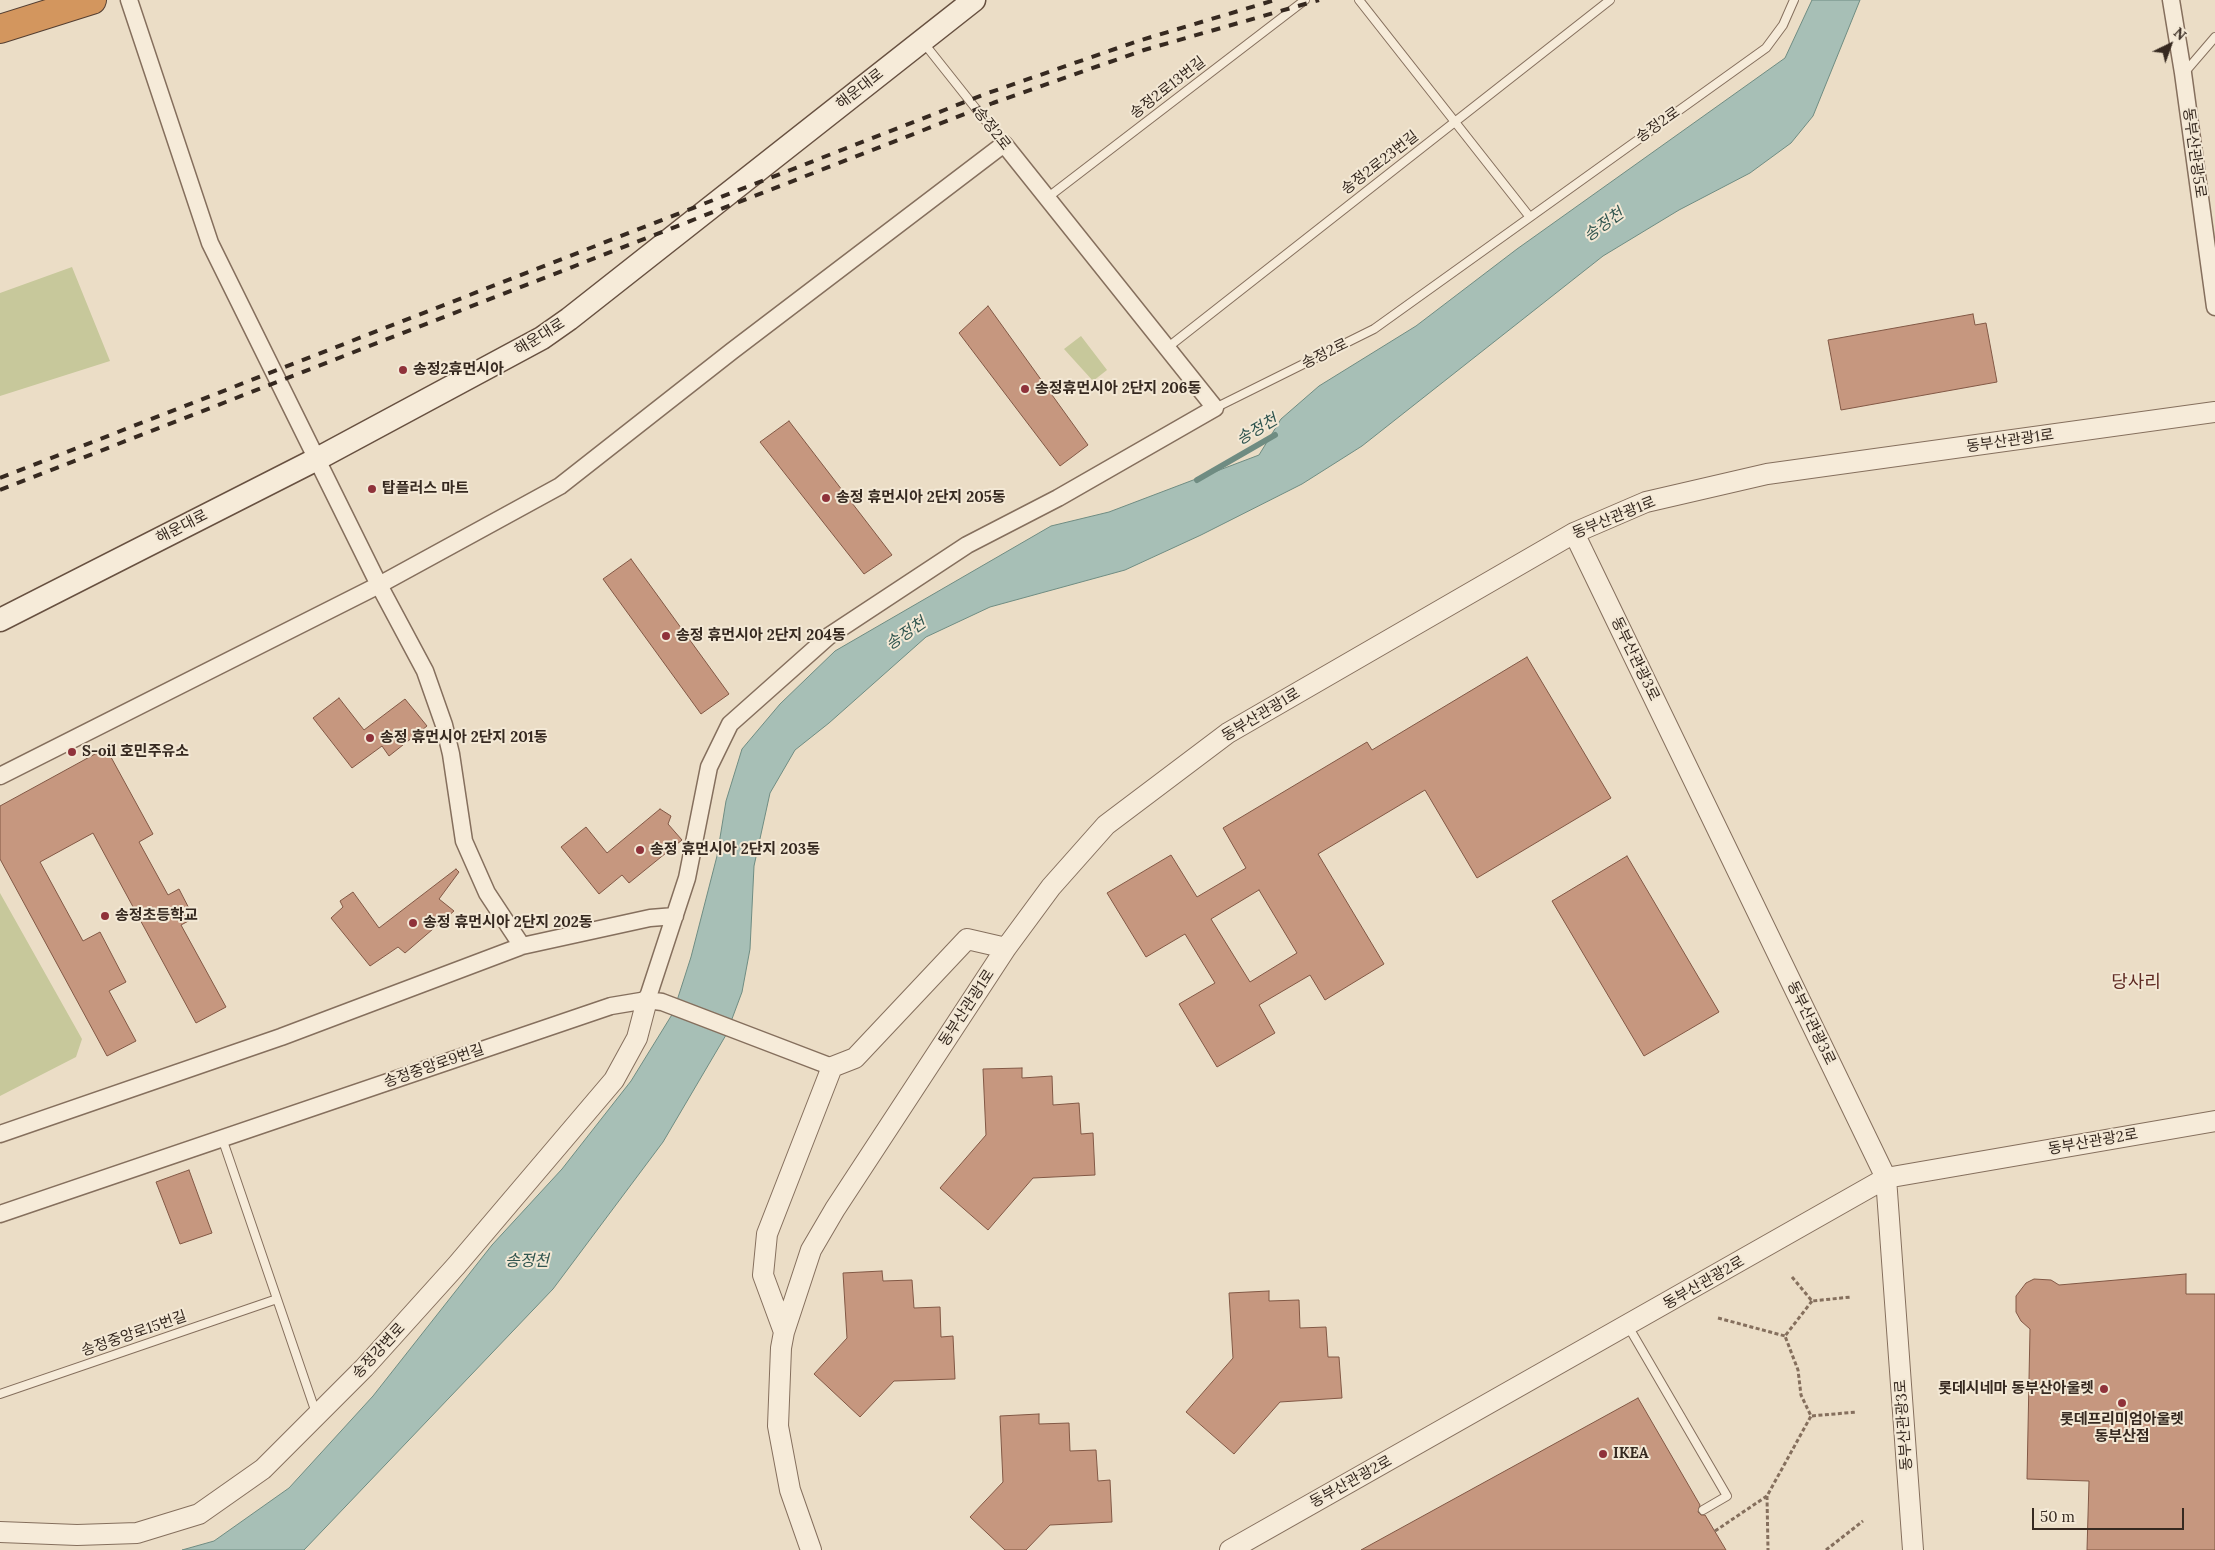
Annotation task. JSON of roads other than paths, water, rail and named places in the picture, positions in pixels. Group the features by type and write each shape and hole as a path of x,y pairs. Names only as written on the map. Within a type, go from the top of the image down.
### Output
{"highway":[{"path":"0,29 92,0"}],"main road":[{"name":"해운대로","path":"0,620 317,459 542,338 974,0"}],"street":[{"path":"129,0 210,243 379,585 425,671 444,725 452,762 464,841 487,894 522,946"},
{"name":"동부산관광5로","path":"2171,0 2184,73 2215,306"},
{"path":"0,776 379,585 560,486 732,351 1004,144"},
{"name":"송정2로","path":"1004,144 1215,408"},
{"path":"1006,948 967,939 855,1058 832,1067 655,1001 675,916 687,878 709,767 730,724 828,636 968,545 1058,498 1215,408"},
{"name":"동부산관광1로","path":"811,1550 790,1490 778,1426 781,1348 784,1332 812,1250 835,1209 1006,948 1051,887 1106,824 1228,733 1574,532 1646,502 1767,474 2215,412"},
{"name":"동부산관광3로","path":"1574,532 1886,1178 1913,1550"},
{"path":"0,1134 281,1037 522,946 650,918 675,916"},
{"name":"송정중앙로9번길","path":"0,1214 611,1006 655,1001"},
{"name":"송정강변로","path":"0,1532 77,1535 137,1533 199,1514 263,1469 364,1368 456,1266 614,1080 655,1001"},
{"path":"784,1332 763,1275 767,1234 832,1067"},
{"name":"동부산관광2로","path":"1230,1550 1886,1178 2215,1120"}],"lane":[{"name":"송정2로13번길","path":"1047,198 1305,0"},
{"path":"1359,0 1529,216"},
{"name":"송정2로23번길","path":"1167,348 1610,0"},
{"name":"송정2로","path":"1215,408 1374,329 1529,216 1766,48 1783,25 1794,0"},
{"path":"2184,73 2215,37"},
{"name":"송정2로","path":"922,40 1004,144"},
{"path":"222,1138 317,1416"},
{"name":"송정중앙로15번길","path":"0,1394 277,1299"},
{"path":"1628,1326 1727,1496 1703,1510"}],"water":[{"name":"송정천","path":"1812,0 1860,0 1813,116 1791,143 1750,173 1679,210 1603,256 1362,446 1302,484 1201,535 1125,570 990,607 926,637 829,723 795,750 770,793 754,866 750,949 742,992 726,1035 663,1142 553,1289 304,1550 182,1550 214,1541 289,1488 373,1396 492,1245 562,1169 631,1081 673,1013 691,957 717,856 726,801 742,749 780,704 835,651 1051,526 1109,512 1259,455 1281,419 1319,386 1416,326 1517,249 1785,58"}],"waterway":[{"name":"송정천","path":"1197,480 1275,435"}],"railway":[{"path":"0,478 988,93 1138,41 1275,0"},
{"path":"0,490 993,103 1144,50 1319,0"}],"place":[{"name":"송정2휴먼시아","path":"403,370"},
{"name":"송정휴먼시아 2단지 206동","path":"1025,389"},
{"name":"탑플러스 마트","path":"372,489"},
{"name":"송정 휴먼시아 2단지 205동","path":"826,498"},
{"name":"송정 휴먼시아 2단지 204동","path":"666,636"},
{"name":"송정 휴먼시아 2단지 201동","path":"370,738"},
{"name":"S-oil 호민주유소","path":"72,752"},
{"name":"송정 휴먼시아 2단지 203동","path":"640,850"},
{"name":"송정초등학교","path":"105,916"},
{"name":"송정 휴먼시아 2단지 202동","path":"413,923"},
{"name":"롯데시네마 동부산아울렛","path":"2104,1389"},
{"name":"롯데프리미엄아울렛 동부산점","path":"2122,1403"},
{"name":"IKEA","path":"1603,1454"}],"district":[{"name":"당사리","path":"2136,983"}]}
